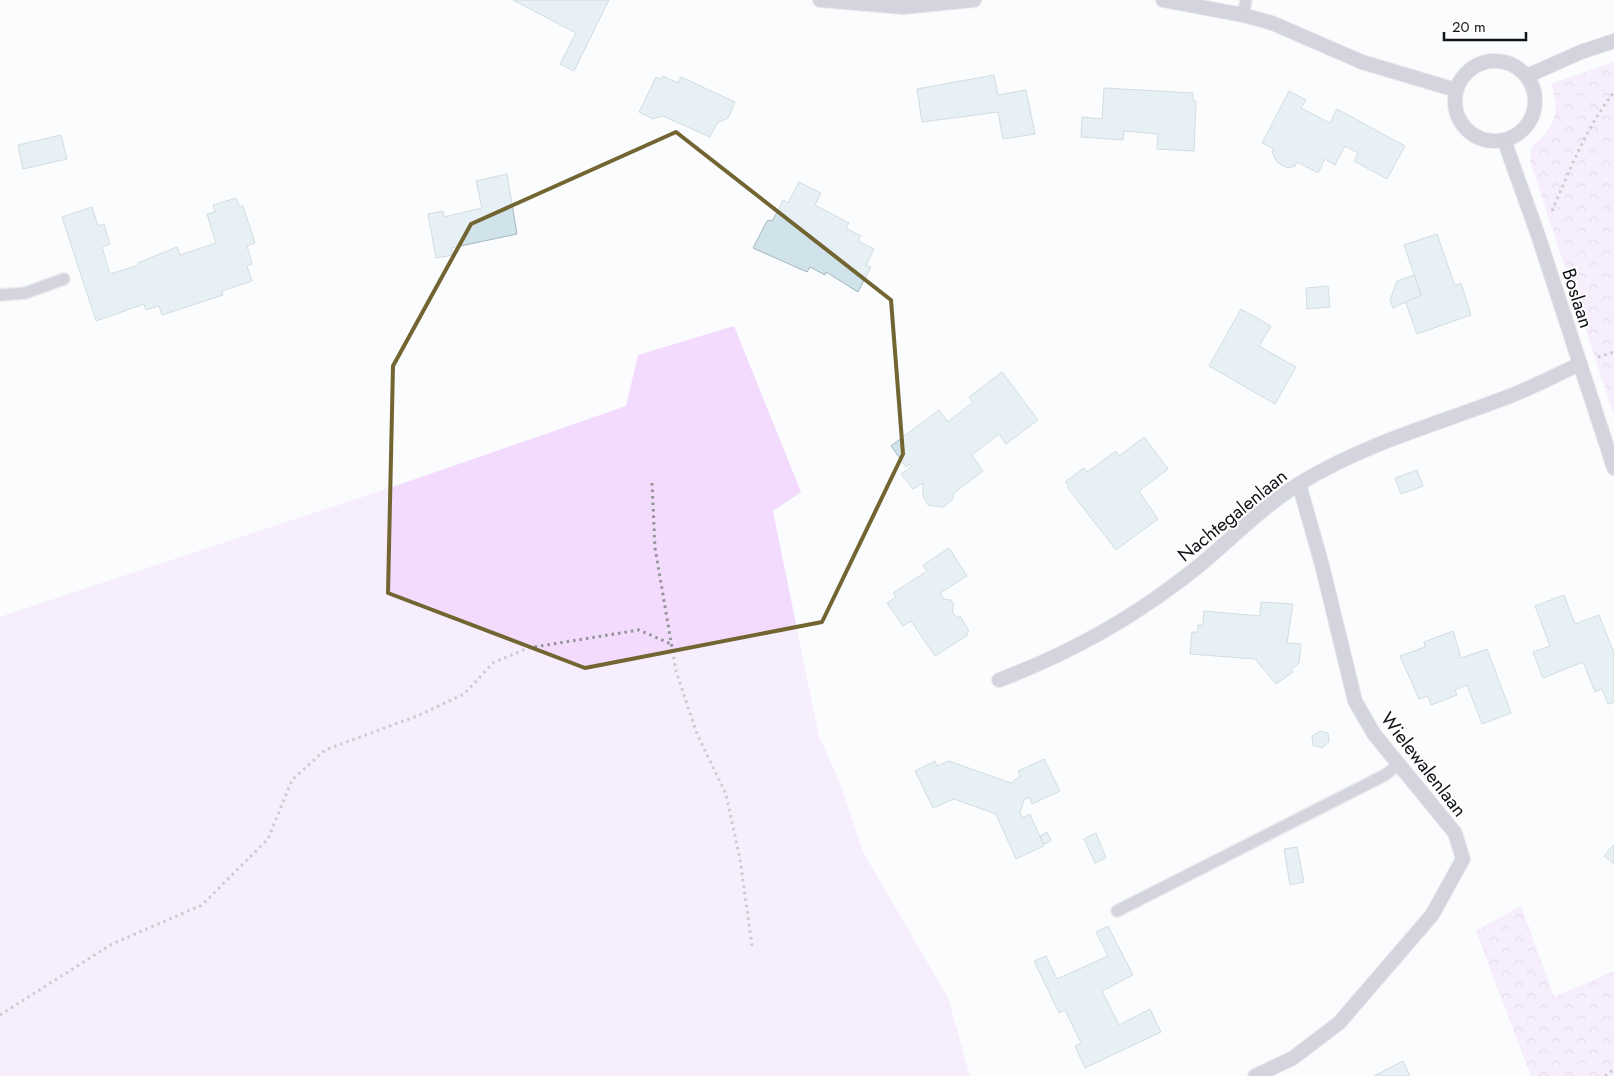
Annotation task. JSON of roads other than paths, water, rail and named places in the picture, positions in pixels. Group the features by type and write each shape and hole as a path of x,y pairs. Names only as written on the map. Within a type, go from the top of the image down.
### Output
{"street":[{"path":"820,0 880,3 903,7 974,0"},
{"path":"1164,0 1243,15 1272,23 1362,62 1456,90"},
{"path":"1527,76 1581,52 1614,41"},
{"path":"1488,61 1502,61 1516,66 1527,76 1536,98 1535,109 1531,120 1515,136 1504,140 1492,141 1470,133 1456,113 1456,90 1463,76 1474,66 1488,61"},
{"name":"Boslaan","path":"1504,140 1538,235 1614,468"},
{"name":"Nachtegalenlaan","path":"999,680 1044,663 1134,613 1179,582 1262,510 1299,484 1339,460 1390,438 1515,394 1580,364"},
{"name":"Wielewalenlaan","path":"1257,1076 1293,1058 1338,1023 1432,915 1463,860 1455,833 1374,734 1355,701 1322,565 1299,484"}],"lane":[{"path":"1243,15 1246,0"},
{"path":"0,295 25,293 64,279"},
{"path":"1117,911 1386,775 1398,765"}]}
